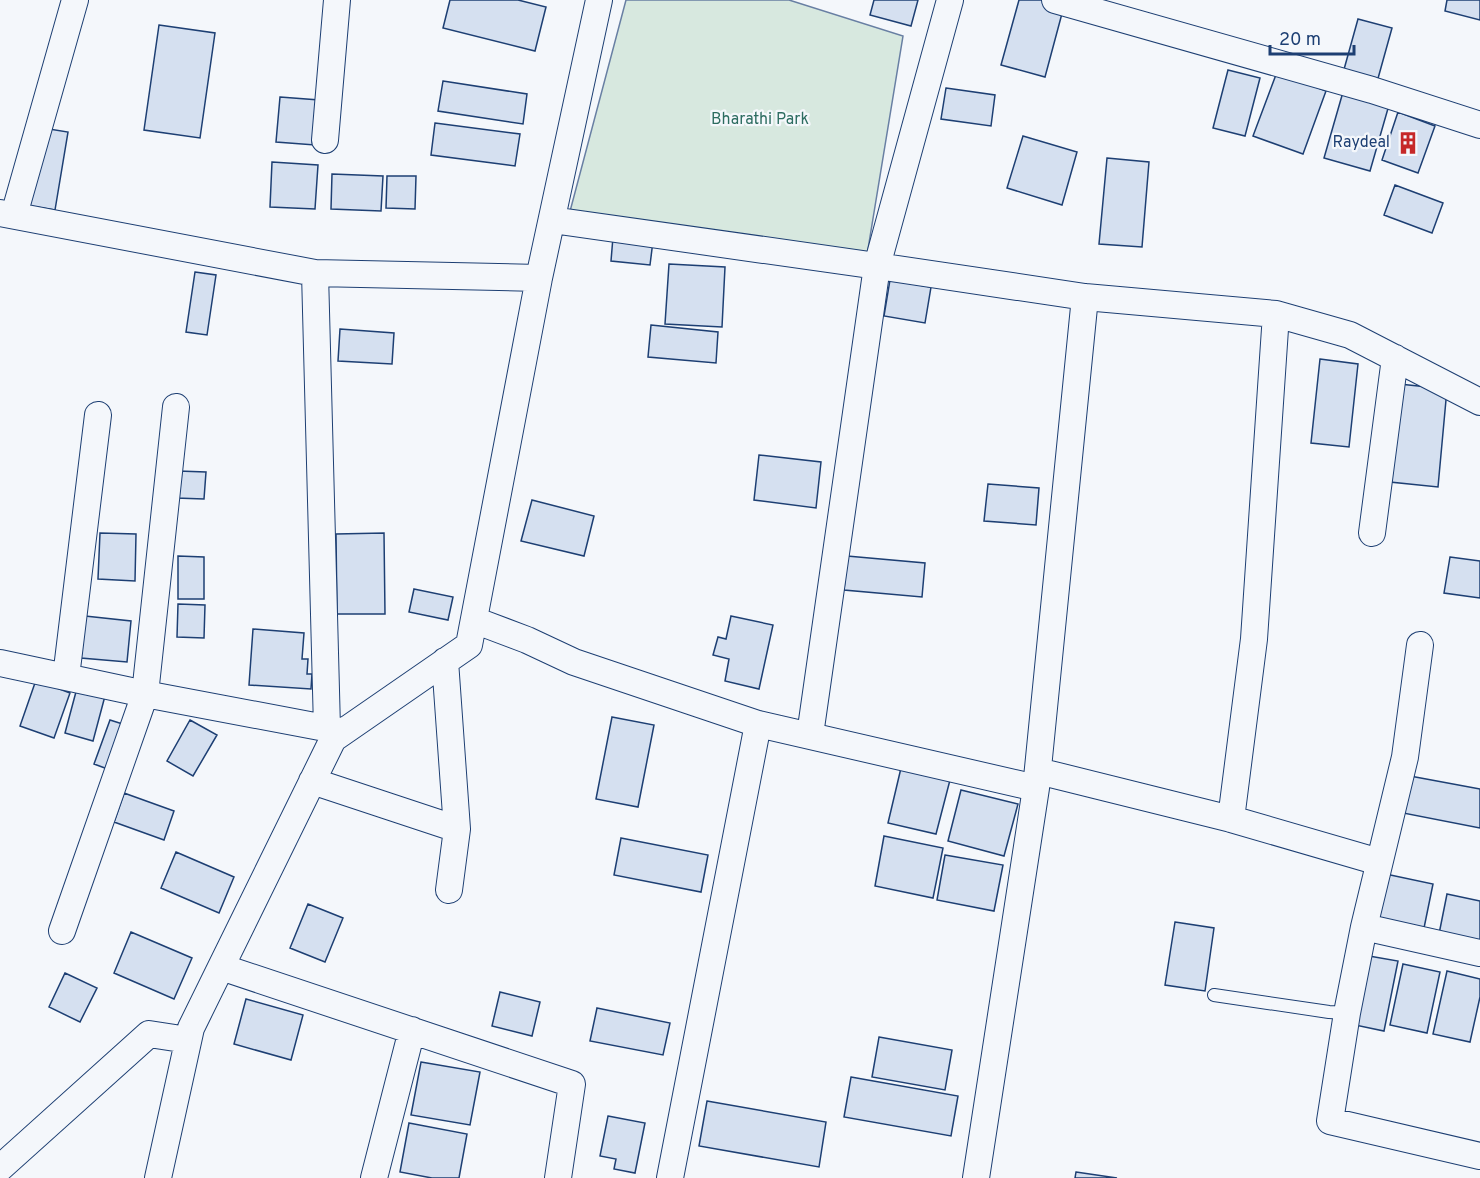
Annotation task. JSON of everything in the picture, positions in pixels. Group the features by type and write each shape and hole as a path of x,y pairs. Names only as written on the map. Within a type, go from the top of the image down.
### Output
{"street":[{"path":"75,0 7,214 315,273 539,278"},
{"path":"325,140 337,0"},
{"path":"0,663 145,694 335,730 469,645 539,278 598,0"},
{"path":"810,735 877,266 950,0"},
{"path":"1055,0 1372,90 1480,125"},
{"path":"552,220 1085,297 1276,314 1350,335 1480,402"},
{"path":"158,1178 191,1028 333,739 335,730 315,273"},
{"path":"976,1178 1037,780 1085,297"},
{"path":"1231,819 1254,639 1276,314"},
{"path":"1372,533 1395,358"},
{"path":"62,931 145,694 176,407"},
{"path":"66,677 98,415"},
{"path":"474,620 527,640 574,662 759,724 1231,819 1379,862"},
{"path":"1420,645 1405,757 1364,927 1347,1013 1330,1121 1480,1156"},
{"path":"446,661 457,829 449,890"},
{"path":"670,1178 759,724"},
{"path":"312,781 457,829"},
{"path":"1364,927 1480,953"},
{"path":"221,967 572,1084 558,1178"},
{"path":"374,1178 412,1030"},
{"path":"0,1168 149,1034 188,1040"}],"lane":[{"path":"1214,995 1347,1013"}],"green space":[{"name":"Bharathi Park","path":"626,0 789,0 903,36 867,255 569,215"}],"building":[{"path":"450,0 518,0 546,7 535,51 443,28"},
{"path":"874,0 918,0 911,26 870,15"},
{"path":"1019,0 1044,0 1064,6 1045,77 1001,65"},
{"path":"1447,0 1480,0 1480,20 1445,11"},
{"path":"1358,19 1392,28 1377,82 1343,73"},
{"path":"159,25 215,33 200,138 144,130"},
{"path":"1228,70 1260,78 1245,136 1213,128"},
{"path":"1277,72 1326,91 1303,154 1253,136"},
{"path":"443,81 527,94 523,124 438,111"},
{"path":"946,88 995,95 991,126 941,119"},
{"path":"1343,92 1389,105 1370,171 1324,158"},
{"path":"280,97 319,100 315,145 276,142"},
{"name":"Raydeal","path":"1398,112 1435,126 1418,173 1382,160"},
{"path":"435,123 520,134 515,166 431,155"},
{"path":"43,128 68,132 55,210 30,206"},
{"path":"1023,136 1077,152 1062,205 1007,188"},
{"path":"1107,158 1149,162 1142,247 1099,244"},
{"path":"272,162 318,165 315,209 270,207"},
{"path":"332,174 383,176 381,211 331,209"},
{"path":"387,176 416,176 415,209 386,208"},
{"path":"1395,185 1443,203 1432,233 1384,215"},
{"path":"613,237 653,241 650,265 611,261"},
{"path":"669,264 725,267 722,327 665,324"},
{"path":"195,272 216,275 207,335 186,332"},
{"path":"890,280 931,287 925,323 884,316"},
{"path":"651,325 718,332 716,363 648,357"},
{"path":"340,329 394,333 392,364 338,361"},
{"path":"1320,359 1358,364 1349,447 1311,443"},
{"path":"1399,384 1447,389 1438,487 1390,482"},
{"path":"759,455 821,462 816,508 754,500"},
{"path":"178,471 206,472 204,499 176,498"},
{"path":"988,484 1039,488 1036,525 984,521"},
{"path":"532,500 594,516 584,556 521,541"},
{"path":"100,533 136,534 135,581 98,579"},
{"path":"384,533 385,614 337,614 336,534"},
{"path":"178,556 204,557 204,599 178,599"},
{"path":"847,556 925,563 922,597 844,590"},
{"path":"1450,557 1480,561 1480,598 1444,593"},
{"path":"414,589 453,597 448,620 409,612"},
{"path":"178,604 205,605 204,638 177,637"},
{"path":"85,616 131,621 127,662 81,658"},
{"path":"731,616 773,625 759,689 725,681 729,659 713,655 718,637 726,639"},
{"path":"253,629 304,633 302,659 308,659 307,674 312,674 311,689 249,685"},
{"path":"36,680 70,693 54,738 20,726"},
{"path":"77,688 105,696 93,741 65,733"},
{"path":"612,717 654,725 638,807 596,799"},
{"path":"110,720 129,726 113,771 94,764"},
{"path":"190,720 217,735 193,776 167,761"},
{"path":"901,768 950,780 936,834 888,823"},
{"path":"1410,776 1480,789 1480,828 1403,813"},
{"path":"961,790 1018,804 1004,856 948,841"},
{"path":"124,793 174,811 164,840 114,822"},
{"path":"884,836 943,848 933,898 875,886"},
{"path":"621,838 708,855 701,892 614,875"},
{"path":"176,852 234,877 219,913 161,888"},
{"path":"945,855 1003,865 994,911 937,900"},
{"path":"1381,873 1433,884 1424,928 1372,917"},
{"path":"1447,894 1480,901 1480,943 1439,934"},
{"path":"308,904 343,918 325,962 290,948"},
{"path":"1175,922 1214,928 1205,991 1165,985"},
{"path":"131,932 192,958 174,999 114,973"},
{"path":"1369,956 1398,961 1384,1031 1355,1025"},
{"path":"1403,964 1440,972 1427,1033 1390,1025"},
{"path":"1447,971 1480,979 1480,997 1470,1042 1433,1034"},
{"path":"65,973 97,988 80,1022 49,1007"},
{"path":"500,992 540,1002 532,1036 492,1026"},
{"path":"246,999 303,1015 291,1060 234,1044"},
{"path":"597,1008 670,1023 663,1055 590,1041"},
{"path":"879,1037 952,1050 945,1090 872,1077"},
{"path":"421,1062 480,1072 470,1125 411,1115"},
{"path":"851,1077 958,1096 951,1136 844,1117"},
{"path":"707,1101 826,1122 819,1167 699,1146"},
{"path":"608,1116 645,1123 635,1173 614,1169 616,1159 600,1156"},
{"path":"409,1123 467,1134 459,1178 432,1178 400,1172"},
{"path":"1076,1172 1117,1178 1075,1178"}],"place":[{"name":"Raydeal","path":"1408,143"}]}
